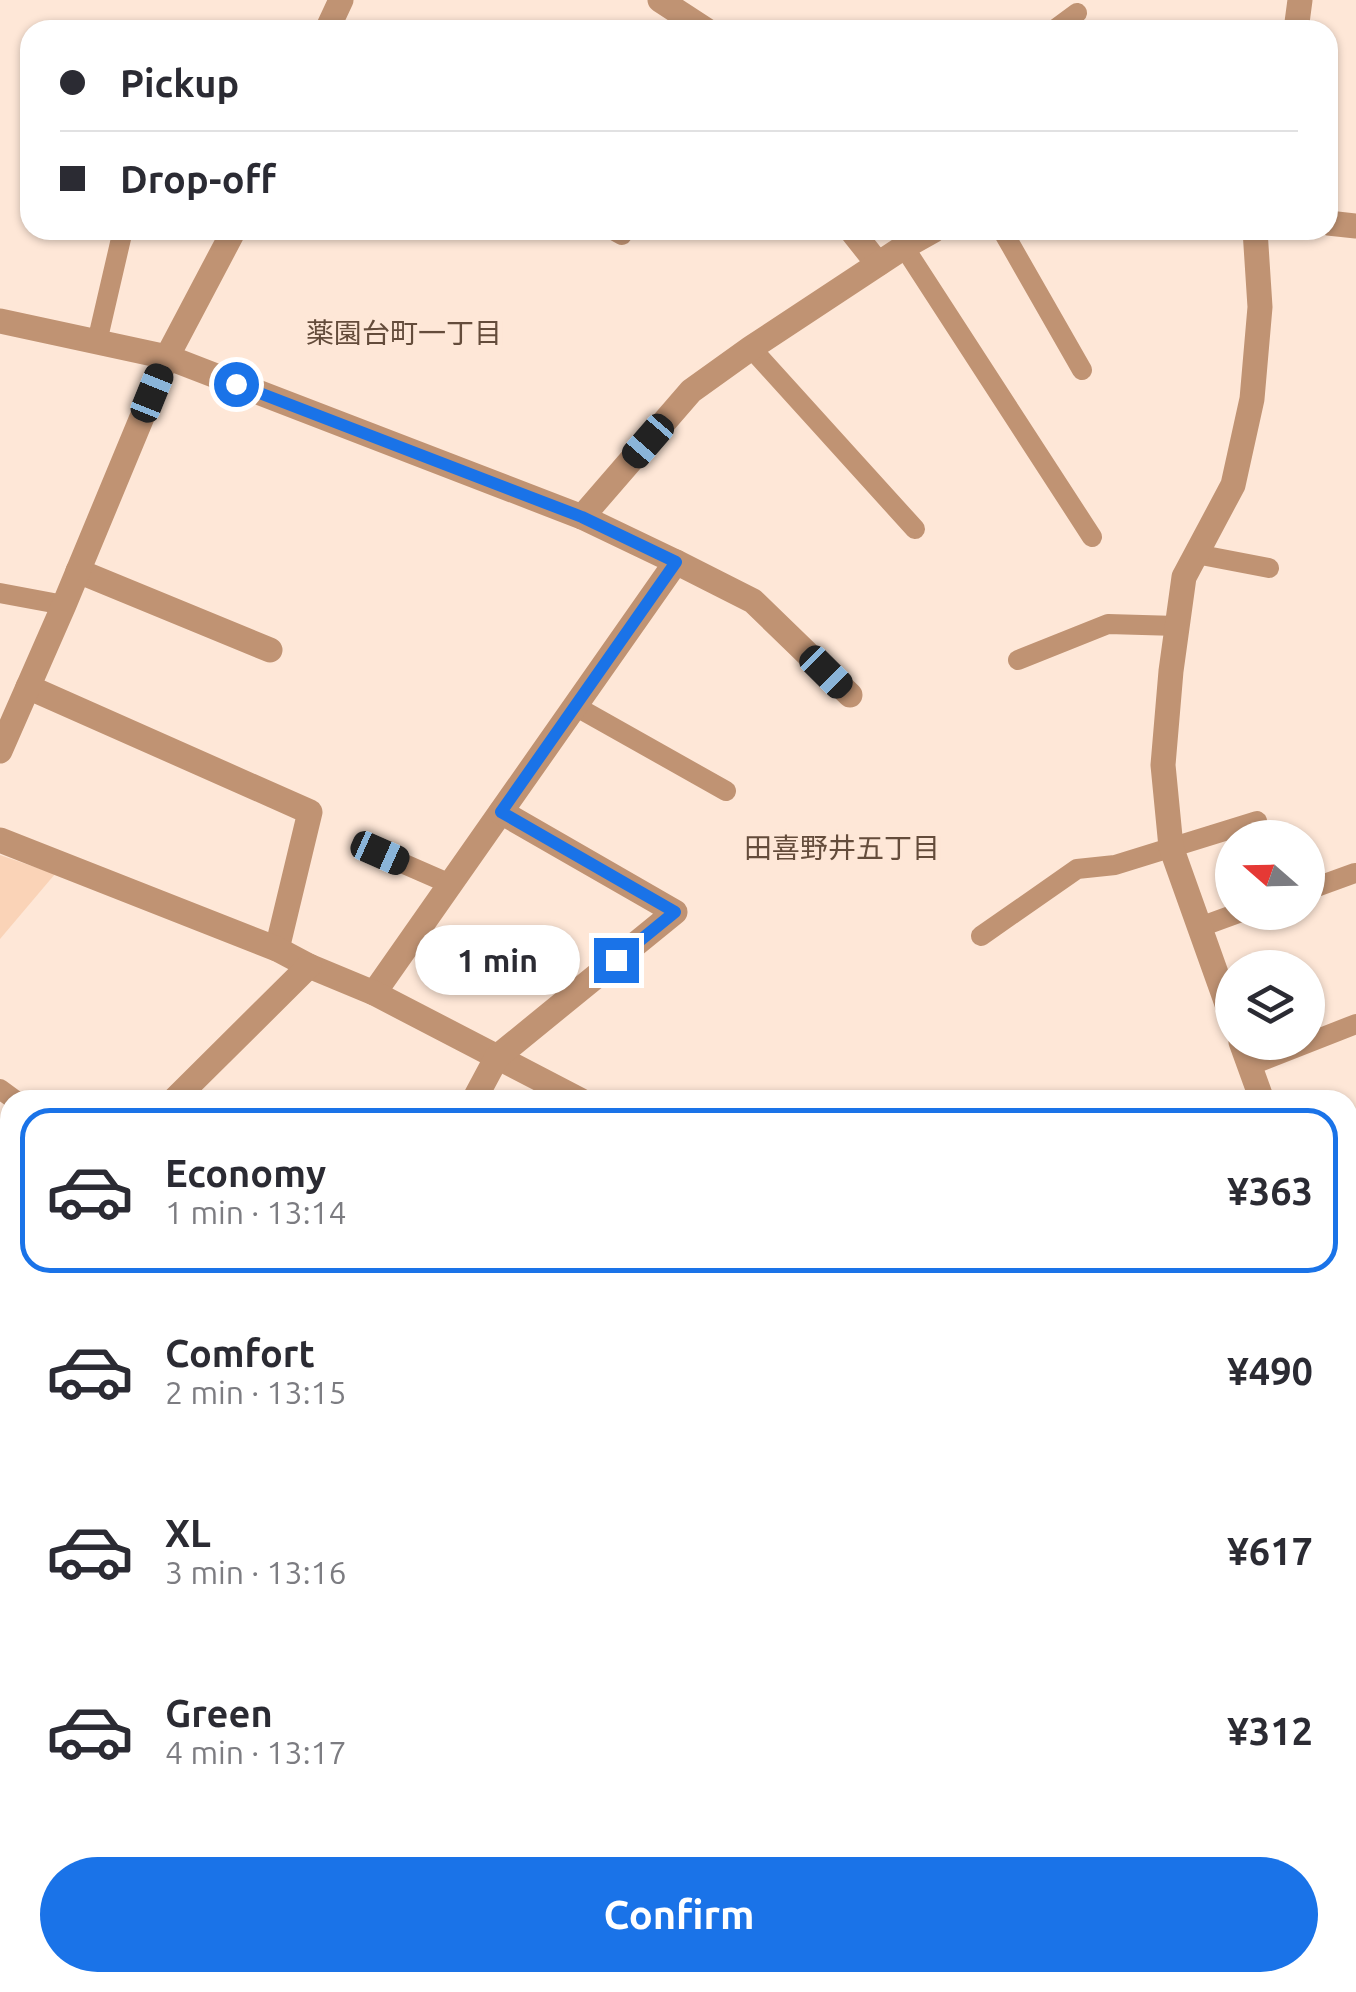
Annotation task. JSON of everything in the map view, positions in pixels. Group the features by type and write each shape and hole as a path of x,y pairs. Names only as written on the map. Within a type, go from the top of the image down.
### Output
{"street":[{"path":"660,0 691,20"},
{"path":"0,750 167,357 229,240"},
{"path":"859,240 878,264"},
{"path":"582,517 692,391 916,240"},
{"path":"1215,970 1172,847 1162,765 1184,577 1233,486 1252,399 1260,306 1255,240"},
{"path":"0,321 167,357 582,517 754,601 850,696"},
{"path":"374,993 676,562"},
{"path":"78,572 270,650"},
{"path":"28,687 310,812 277,950"},
{"path":"479,1090 497,1057 675,912 501,812"},
{"path":"0,840 277,950 374,993 561,1090"},
{"path":"184,1090 309,966"},
{"path":"1247,1060 1258,1090"}],"lane":[{"path":"1068,20 1077,13"},
{"path":"97,342 121,240"},
{"path":"1008,240 1082,370"},
{"path":"904,247 1092,537"},
{"path":"751,348 915,530"},
{"path":"1196,554 1269,568"},
{"path":"0,593 64,605"},
{"path":"1018,660 1108,624 1177,626"},
{"path":"575,706 726,791"},
{"path":"981,936 1077,869 1115,865 1215,834"},
{"path":"380,853 450,884"},
{"path":"1325,884 1355,873"},
{"path":"1200,927 1215,922"},
{"path":"1325,1032 1356,1024"}],"shaded area":[{"path":"0,855 55,874 0,939"}],"district":[{"name":"薬園台町一丁目","path":"404,333"},
{"name":"田喜野井五丁目","path":"842,848"}],"route":[{"path":"236,384 582,517 676,562 501,812 675,912 616,960"}]}
